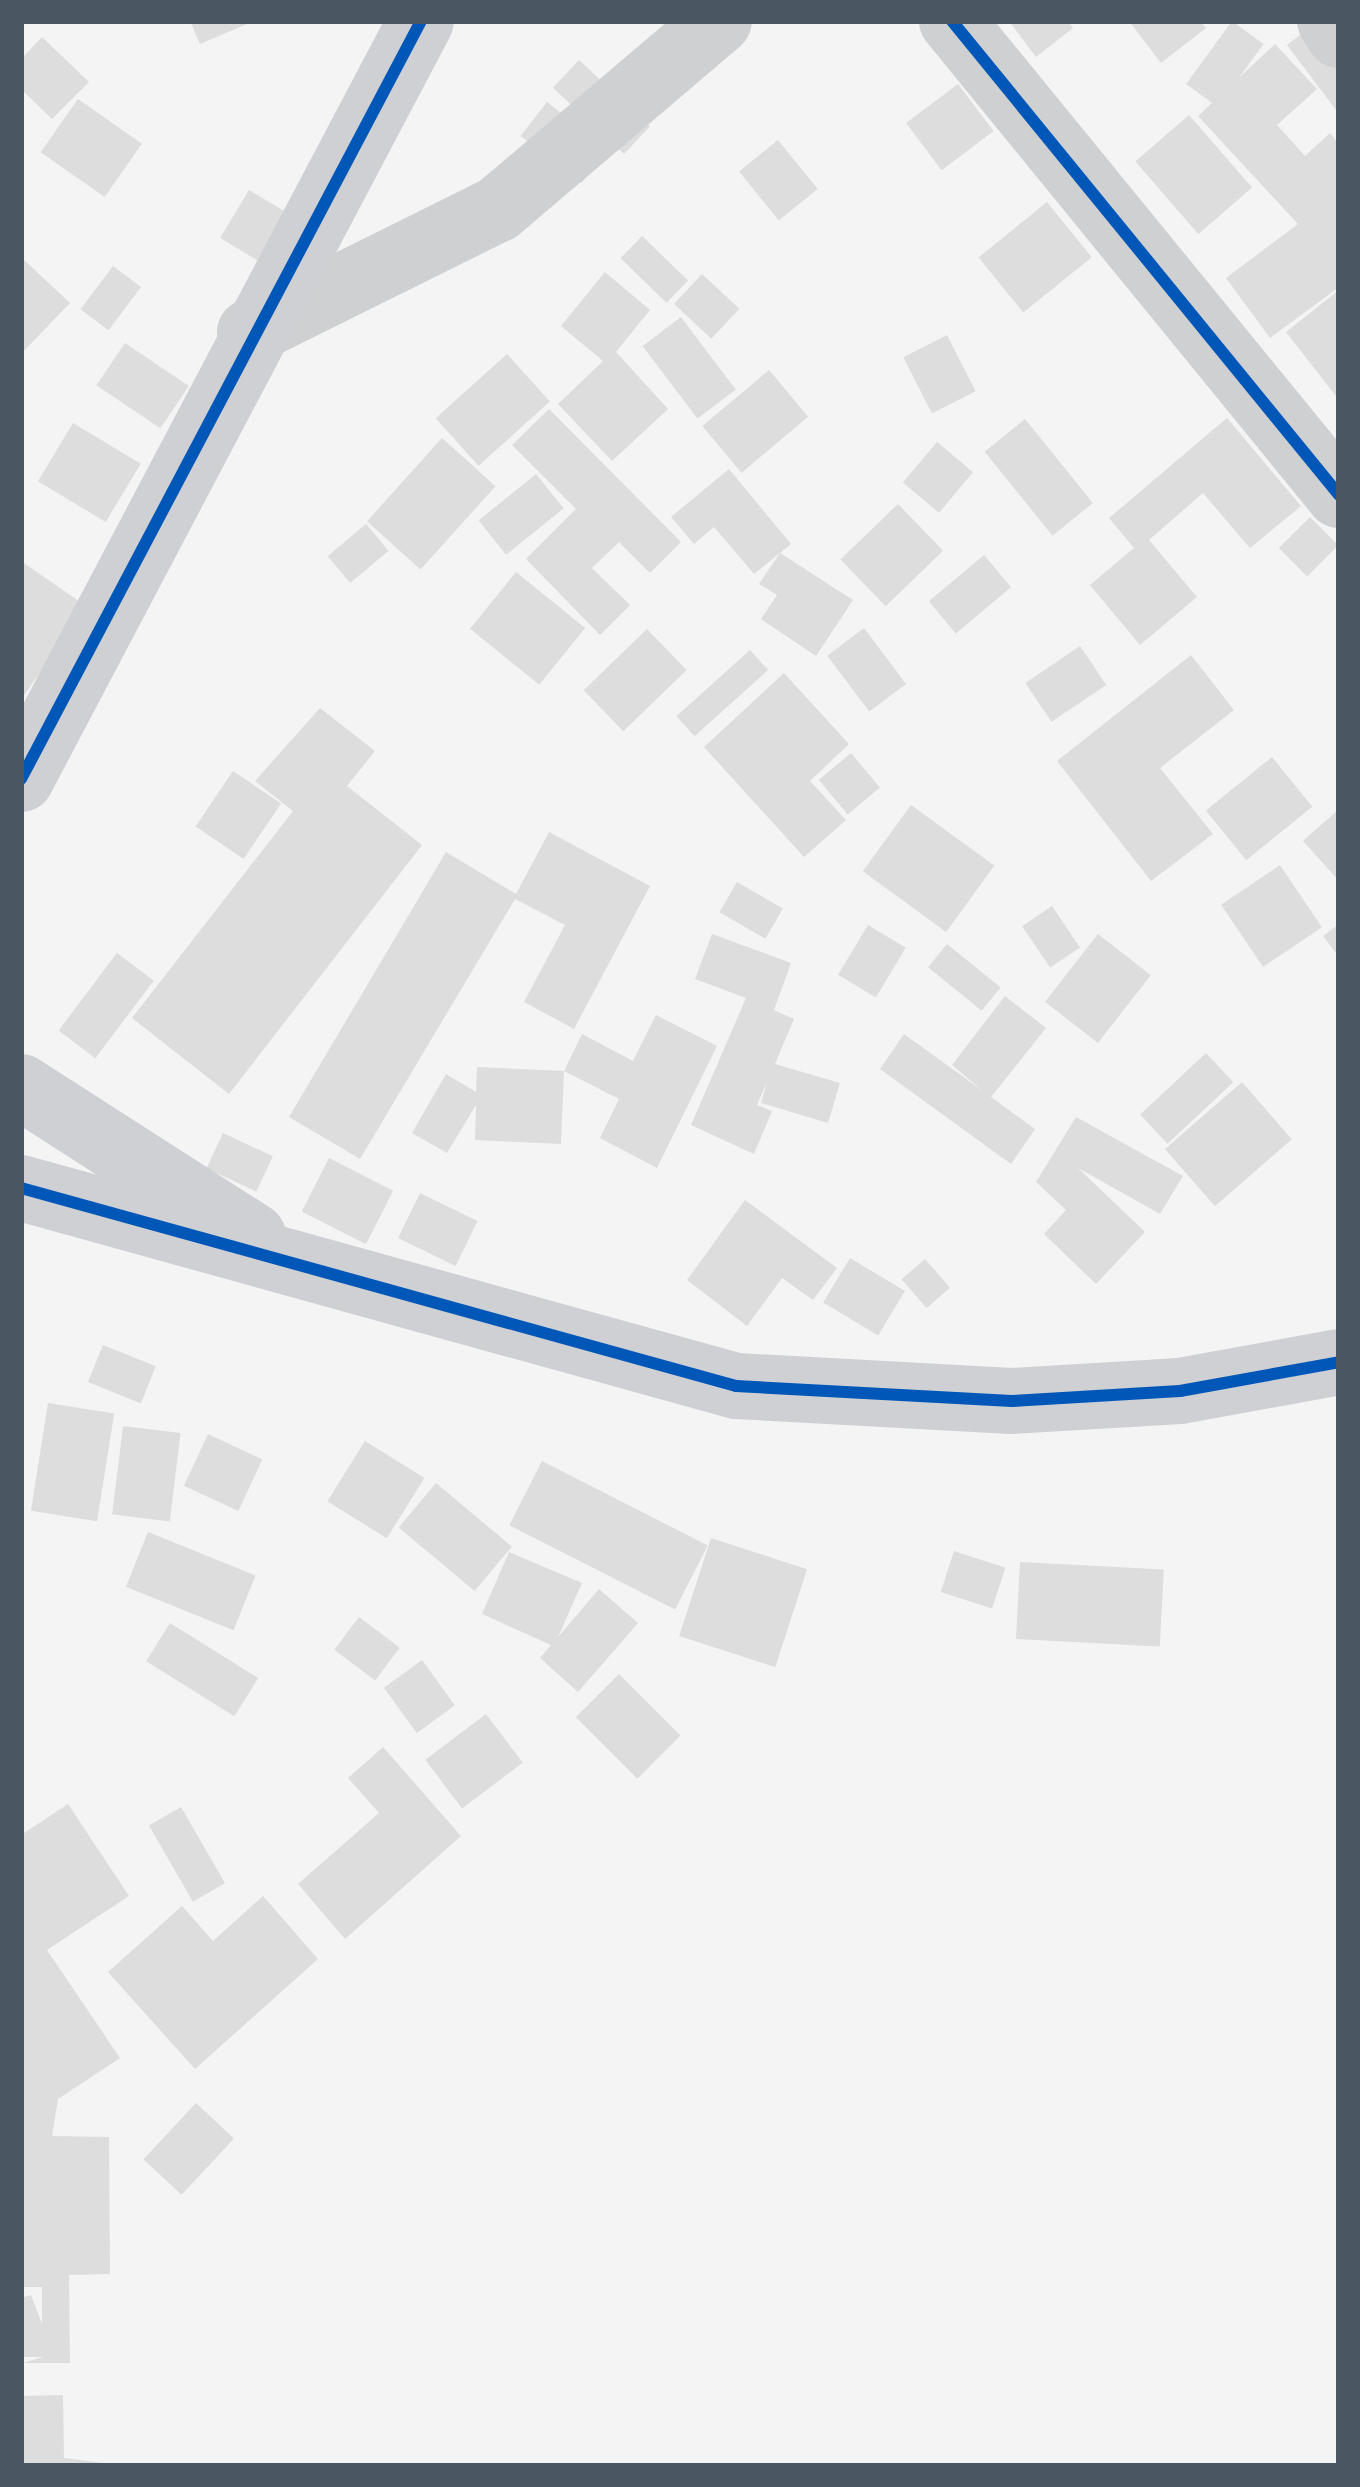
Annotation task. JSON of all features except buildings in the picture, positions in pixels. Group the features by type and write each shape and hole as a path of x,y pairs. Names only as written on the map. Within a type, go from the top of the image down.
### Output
{"street":[{"path":"21,779 250,332 421,21"},
{"path":"250,332 498,209 719,21"},
{"path":"952,21 1339,495"},
{"path":"1330,21 1339,35"},
{"path":"21,1087 296,1265"},
{"path":"21,1188 633,1365 882,1402 1180,1391 1339,1362"}],"cycle path":[{"path":"21,779 421,21"},
{"path":"952,21 1339,495"},
{"path":"21,1188 736,1386 1012,1401 1180,1391 1339,1362"}]}
